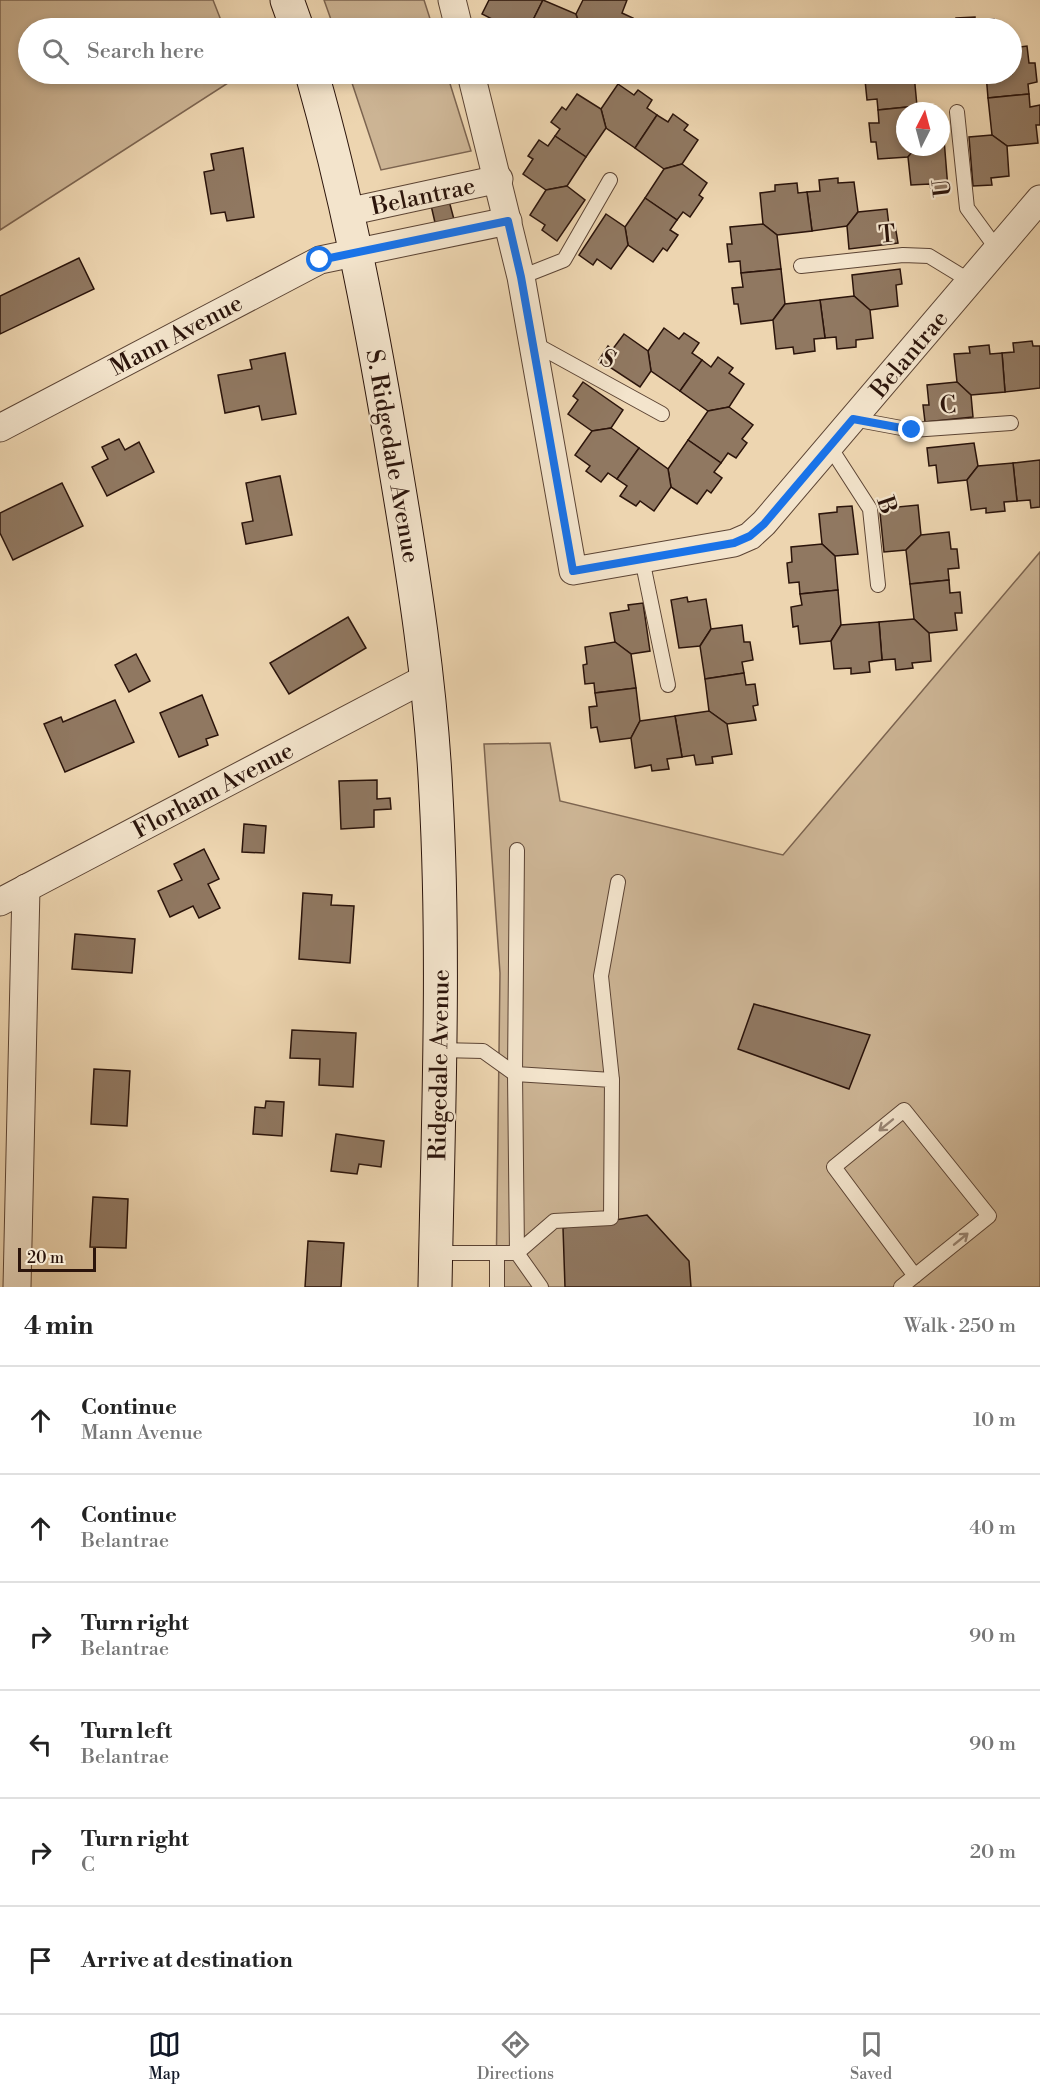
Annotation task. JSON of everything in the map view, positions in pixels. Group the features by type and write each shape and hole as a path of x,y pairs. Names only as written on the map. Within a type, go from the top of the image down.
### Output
{"main road":[{"path":"286,0 293,18"},
{"name":"S. Ridgedale Avenue","path":"315,84 357,254 411,559 426,678 438,843"},
{"name":"Ridgedale Avenue","path":"435,1287 440,1050 438,843"}],"street":[{"path":"452,0 456,18"},
{"name":"Belantrae","path":"474,84 499,179 521,277 573,571 734,543 750,536 764,524 1040,199"},
{"name":"Belantrae","path":"348,212 499,179"},
{"name":"Belantrae","path":"357,254 508,221"},
{"name":"Mann Avenue","path":"0,428 320,260 357,254"},
{"name":"Florham Avenue","path":"0,902 426,678"},
{"path":"17,1287 26,888"}],"lane":[{"name":"U","path":"957,112 967,208 997,249"},
{"path":"521,277 564,260 610,180"},
{"name":"T","path":"801,266 903,255 929,256 970,281"},
{"name":"S","path":"533,343 662,414"},
{"name":"C","path":"853,419 912,430 1011,423"},
{"name":"B","path":"830,447 870,509 878,585"},
{"path":"642,559 668,685"},
{"path":"517,850 515,1074 518,1253 541,1287"},
{"path":"436,1253 518,1253 554,1221 611,1218 612,1080 601,976 618,882"},
{"path":"440,1050 483,1052 515,1074 612,1080"},
{"path":"901,1287 915,1276 989,1216 904,1110 834,1167 915,1276"},
{"path":"497,1253 497,1287"}],"shaded area":[{"path":"0,0 213,0 220,18 18,18 18,84 226,84 0,230"},
{"path":"324,0 424,0 430,18 330,18"},
{"path":"352,84 450,84 471,151 381,170"},
{"path":"1040,552 1040,1287 496,1287 500,973 484,744 550,743 560,801 783,855"}],"building":[{"path":"489,0 543,0 534,18 490,18 482,14"},
{"path":"543,0 576,14 577,18 534,18"},
{"path":"583,0 627,0 622,13 633,18 577,18 576,14"},
{"path":"1027,46 1029,63 1035,63 1037,82 1028,84 1029,94 988,98 987,84 1022,84 1022,47"},
{"path":"618,84 634,95 638,90 652,100 647,108 657,115 635,148 606,128 601,109"},
{"path":"865,84 915,84 917,102 896,102 896,108 878,110 877,99 867,100"},
{"path":"577,94 601,109 606,128 586,157 555,136 560,129 551,122 562,107 566,110"},
{"path":"1029,94 1030,107 1040,105 1040,125 1036,125 1038,143 1007,146 992,135 988,98"},
{"path":"896,108 896,156 908,157 878,159 876,142 871,142 869,123 879,123 878,110"},
{"path":"673,114 688,125 684,130 698,140 682,164 664,169 635,148 657,115 668,122"},
{"path":"992,135 1007,146 1009,176 991,178 992,185 973,186 969,137"},
{"path":"555,136 586,157 567,186 546,190 523,174 533,159 528,156 539,140 548,146"},
{"path":"243,148 254,217 227,221 225,212 211,214 204,172 214,170 211,154"},
{"path":"945,156 948,189 931,190 930,184 911,185 908,157"},
{"path":"682,164 707,183 699,195 703,198 690,217 683,212 677,220 645,198 664,169"},
{"path":"838,178 838,183 854,182 858,212 847,226 812,231 807,192 820,191 819,180"},
{"path":"797,183 798,193 807,192 812,231 777,235 763,224 760,193 775,191 775,185"},
{"path":"567,186 585,200 557,241 542,230 545,225 530,215 546,190"},
{"path":"448,197 456,227 437,231 430,201"},
{"path":"645,198 677,220 670,230 678,235 667,251 663,248 653,262 628,245 625,227"},
{"path":"887,209 889,226 895,225 898,243 849,249 847,226 858,212"},
{"path":"606,214 625,227 628,245 611,269 597,259 593,265 579,255"},
{"path":"763,224 777,235 781,269 741,273 740,261 729,262 727,244 732,244 730,227"},
{"path":"79,258 94,289 0,334 0,296"},
{"path":"781,269 785,304 773,320 741,324 738,304 734,304 732,288 743,287 741,273"},
{"path":"900,269 902,284 896,285 898,306 870,310 854,296 852,275"},
{"path":"854,296 870,310 873,338 856,340 856,347 837,349 836,337 825,338 820,300"},
{"path":"820,300 825,338 814,339 815,351 794,354 793,347 776,349 773,320 785,304"},
{"path":"664,328 679,339 684,333 699,343 692,353 702,360 680,391 651,371 648,351"},
{"path":"624,334 648,351 651,371 640,387 599,360 608,346 612,350"},
{"path":"1032,341 1033,346 1040,346 1040,388 1005,392 1002,353 1014,352 1013,343"},
{"path":"989,345 990,354 1002,353 1005,392 971,395 957,382 954,354 970,353 969,347"},
{"path":"285,353 296,414 262,420 259,406 225,413 218,375 252,369 250,360"},
{"path":"718,357 733,368 729,373 744,384 729,407 708,411 680,391 702,360 711,367"},
{"path":"583,382 623,410 611,428 592,431 568,414 578,400 573,396"},
{"path":"957,382 971,395 973,417 925,422 923,405 929,405 927,385"},
{"path":"729,407 753,425 742,439 747,443 736,458 728,453 721,463 688,440 708,411"},
{"path":"611,428 639,448 617,479 608,473 601,482 586,471 590,466 575,455 592,431"},
{"path":"119,439 125,450 139,442 154,472 107,496 92,467 108,459 102,447"},
{"path":"688,440 721,463 714,472 722,478 711,493 707,490 697,504 671,487 668,469"},
{"path":"974,443 978,466 967,480 938,483 936,465 929,466 927,448"},
{"path":"639,448 668,469 671,487 654,511 640,501 636,506 620,496 627,486 617,479"},
{"path":"1040,460 1040,507 1031,508 1030,500 1017,501 1013,463"},
{"path":"1013,463 1017,501 1004,502 1005,511 986,513 986,508 971,510 967,480 978,466"},
{"path":"280,476 292,535 246,544 242,523 253,521 246,483"},
{"path":"62,483 83,526 13,560 0,533 0,513"},
{"path":"897,501 898,507 918,505 921,535 906,550 884,552 879,503"},
{"path":"852,506 858,554 835,556 822,544 819,514 837,512 837,507"},
{"path":"949,532 951,549 957,549 959,568 948,569 949,580 910,584 906,550 921,535"},
{"path":"822,544 835,556 838,590 800,594 799,582 789,583 787,563 792,562 791,547"},
{"path":"949,580 950,593 960,592 962,613 955,613 957,630 929,633 914,619 910,584"},
{"path":"838,590 841,625 831,641 800,644 798,626 793,627 791,607 802,605 800,594"},
{"path":"687,597 688,602 706,599 711,629 700,646 679,648 671,600"},
{"path":"643,603 650,651 631,654 615,642 610,613 629,610 628,605"},
{"path":"348,617 366,648 289,694 270,663"},
{"path":"914,619 929,633 931,661 912,663 913,668 896,670 895,659 882,660 879,622"},
{"path":"879,622 882,660 869,662 870,672 851,674 851,668 834,669 831,641 841,625"},
{"path":"742,625 744,642 750,642 753,660 742,662 744,673 705,679 700,646 711,629"},
{"path":"615,642 631,654 636,688 595,693 594,683 585,684 583,665 587,664 585,647"},
{"path":"136,654 150,681 129,692 115,665"},
{"path":"744,673 746,685 755,684 758,705 753,706 756,720 727,724 709,711 705,679"},
{"path":"636,688 640,721 631,738 600,742 597,727 591,728 589,707 597,706 595,693"},
{"path":"202,695 218,735 206,739 208,745 179,757 160,713"},
{"path":"115,700 134,742 65,772 44,724 61,717 63,722"},
{"path":"709,711 727,724 732,754 712,757 713,763 696,765 694,755 682,757 675,716"},
{"path":"675,716 682,757 667,759 669,769 652,771 651,765 635,768 631,738 640,721"},
{"path":"377,780 377,799 390,798 391,809 374,810 374,827 341,829 339,781"},
{"path":"244,824 266,826 264,853 242,852"},
{"path":"204,849 219,879 208,884 220,908 199,918 193,906 170,917 158,891 182,880 174,864"},
{"path":"303,893 332,895 331,905 354,906 350,963 299,959"},
{"path":"75,934 135,939 132,973 72,969"},
{"path":"754,1004 870,1035 849,1089 738,1049"},
{"path":"292,1030 356,1033 353,1087 319,1085 320,1059 290,1058"},
{"path":"94,1069 130,1071 127,1126 91,1124"},
{"path":"266,1101 284,1102 282,1136 253,1134 255,1107 265,1108"},
{"path":"336,1134 384,1141 381,1167 359,1164 357,1174 331,1171"},
{"path":"93,1197 128,1199 126,1248 90,1247"},
{"path":"647,1215 689,1261 691,1287 565,1287 563,1228"},
{"path":"308,1241 344,1243 341,1287 305,1287"}],"route":[{"path":"320,260 508,221 521,277 573,571 734,543 750,536 764,524 853,419 912,430"}]}
